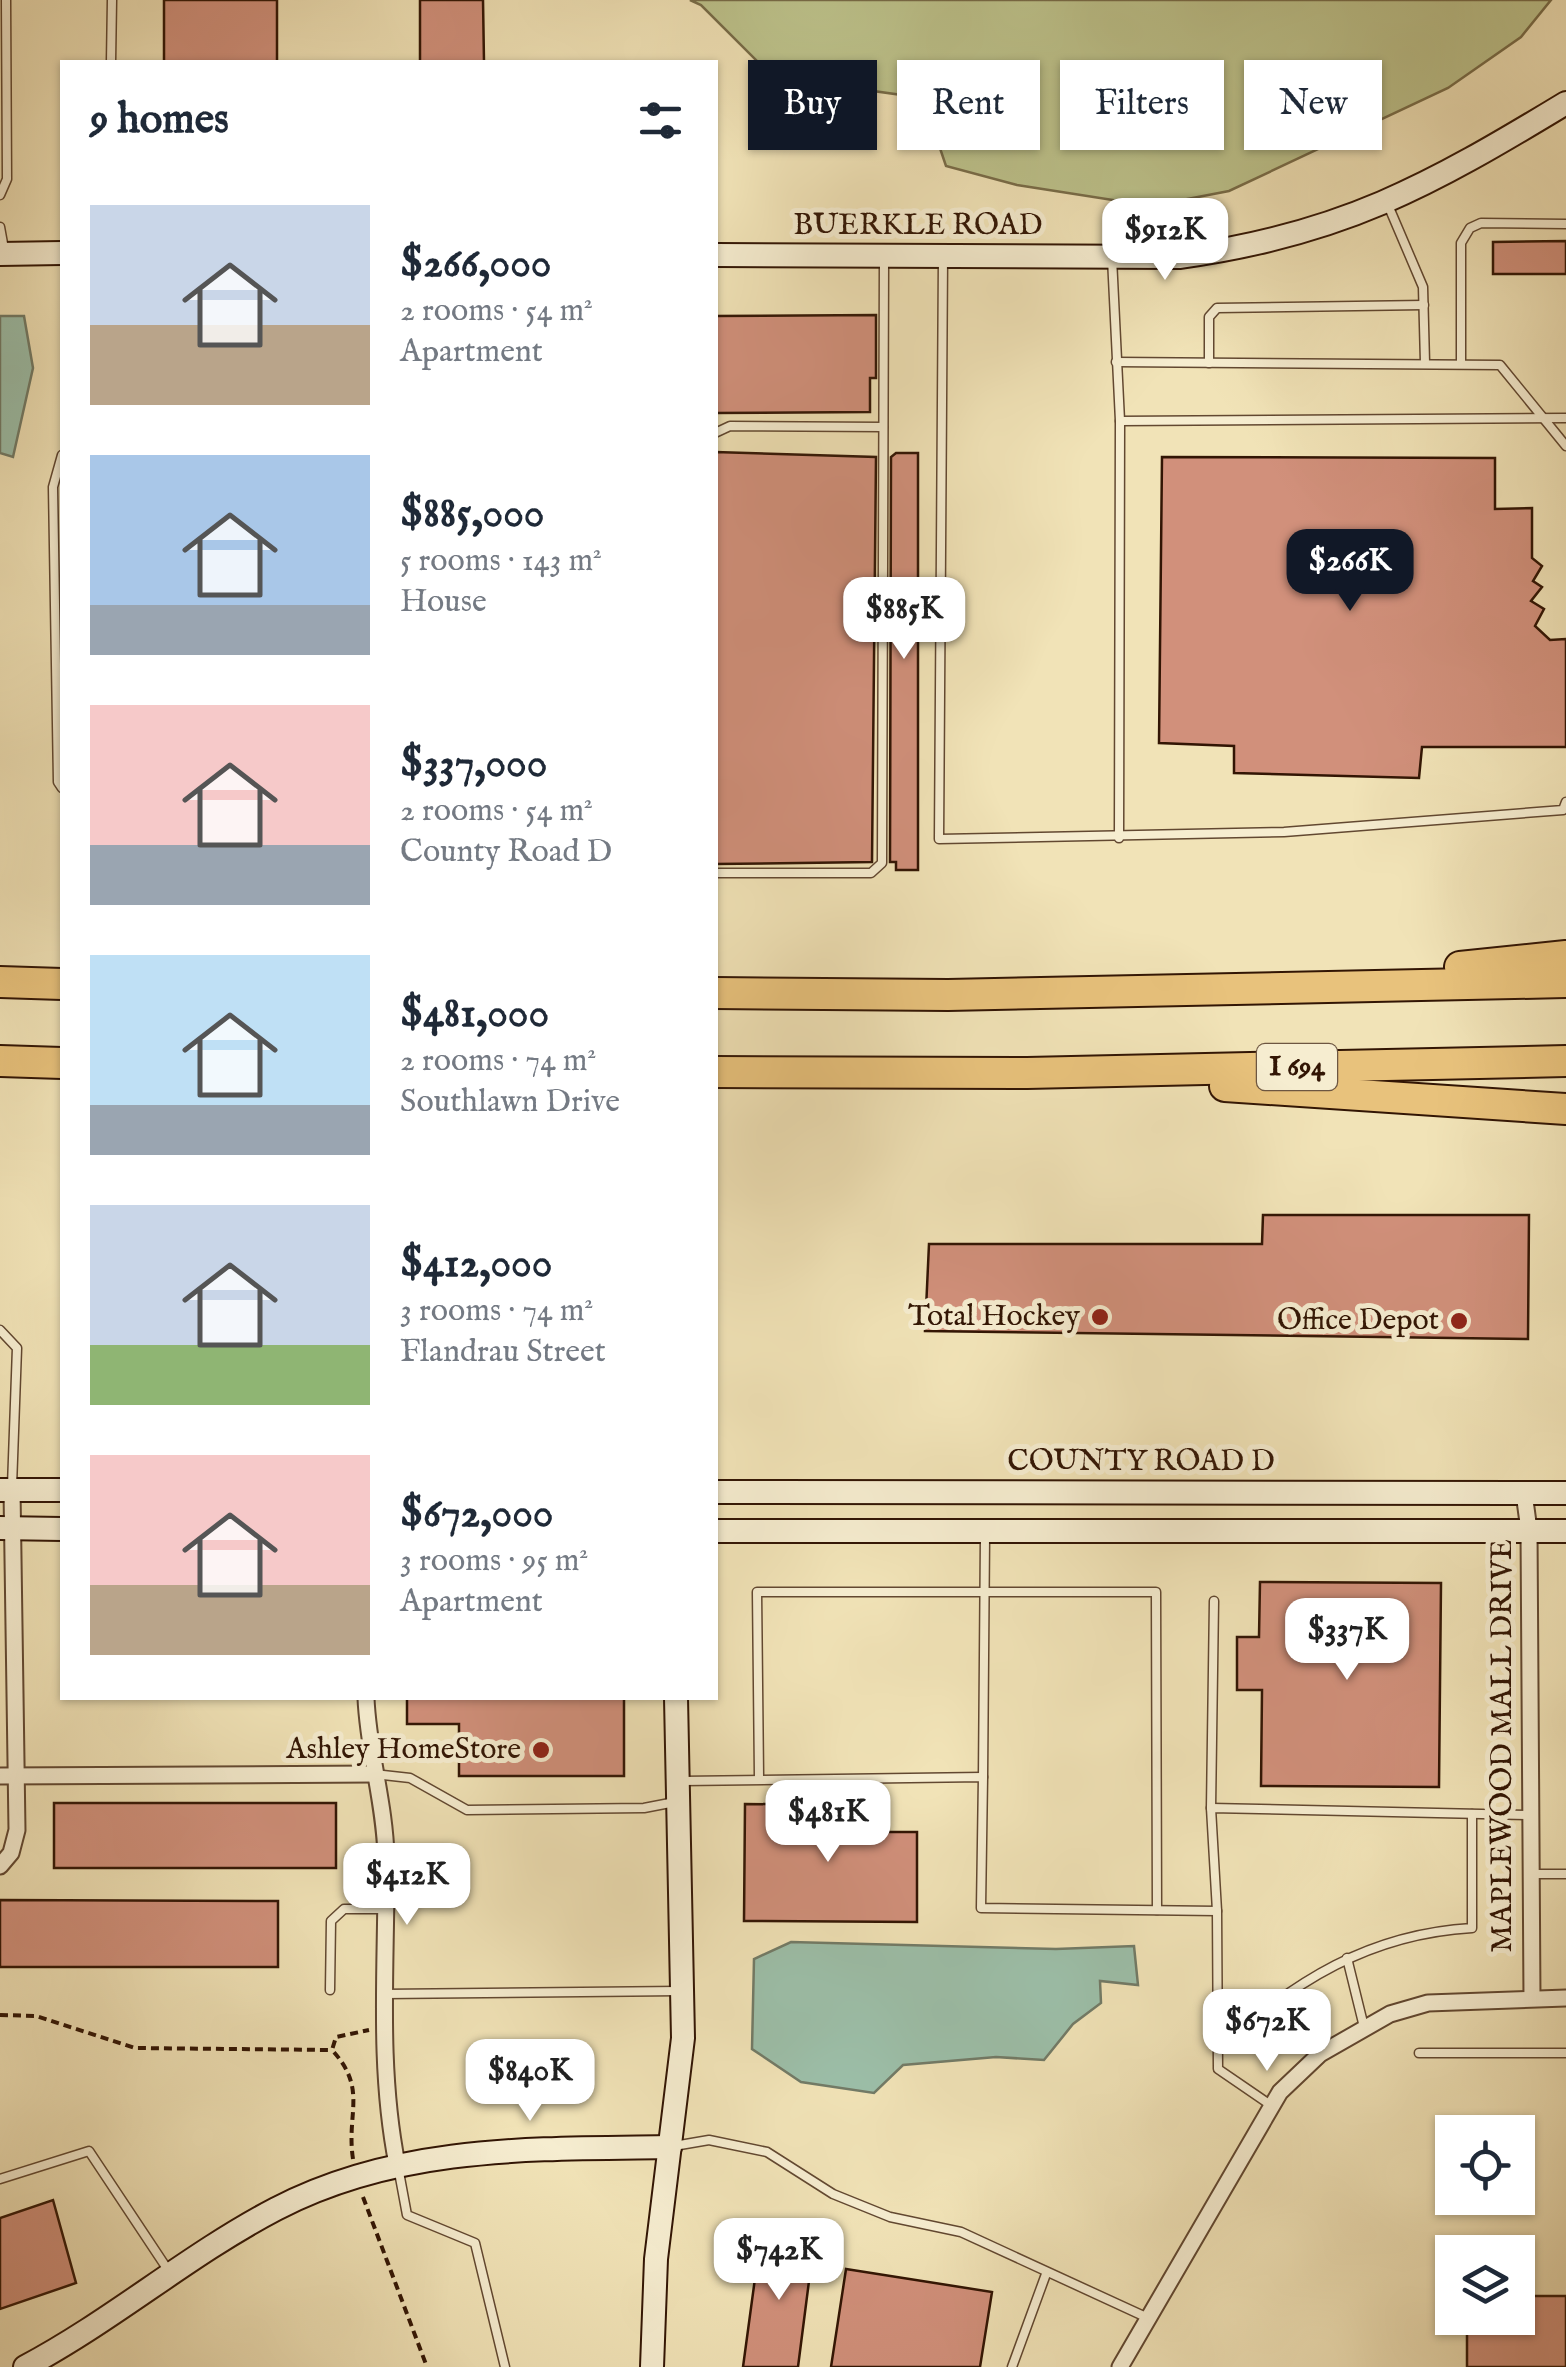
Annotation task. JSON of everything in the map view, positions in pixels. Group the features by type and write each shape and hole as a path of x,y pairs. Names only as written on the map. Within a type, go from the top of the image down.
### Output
{"highway":[{"path":"1243,989 1566,956"},
{"path":"0,982 60,984"},
{"path":"718,994 948,996 1566,982"},
{"path":"0,1061 60,1063"},
{"name":"I 694","path":"718,1072 1027,1073 1566,1061"},
{"path":"1027,1073 1566,1109"}],"street":[{"name":"BUERKLE ROAD","path":"718,255 1179,256 1234,249 1289,238 1388,204 1453,171 1566,103"},
{"path":"2,254 60,254"},
{"path":"0,1866 9,1858 16,1836 7,1776 6,1490 60,1490"},
{"name":"COUNTY ROAD D","path":"718,1492 1566,1494"},
{"name":"MAPLEWOOD MALL DRIVE","path":"1524,1494 1529,1530 1532,1998"},
{"path":"6,1528 60,1528"},
{"path":"718,1531 1566,1530"},
{"path":"366,1700 386,1853 384,1994 388,2096 398,2164"},
{"path":"652,2367 656,2258 683,2038 676,1700"},
{"path":"7,1776 374,1774"},
{"path":"1120,2367 1280,2092 1320,2054 1364,2027 1428,2003 1566,1998"},
{"path":"24,2367 295,2199 398,2164 482,2151 670,2147"}],"lane":[{"path":"0,195 8,179 6,0"},
{"path":"111,60 112,0"},
{"path":"1388,204 1423,287 1426,364"},
{"path":"1461,364 1461,243 1470,228 1481,223 1566,224"},
{"path":"0,227 2,254"},
{"path":"718,873 871,873 882,863 884,256"},
{"path":"943,256 939,839 1284,832 1562,810 1566,802"},
{"path":"1112,256 1120,421 1119,838"},
{"path":"1209,363 1209,317 1217,308 1424,305"},
{"path":"1116,362 1500,365 1566,446"},
{"path":"1120,421 1566,418"},
{"path":"718,432 730,426 883,428"},
{"path":"60,462 53,487 60,785"},
{"path":"0,1330 16,1348 14,1423 6,1490"},
{"path":"0,1422 14,1423"},
{"path":"985,1531 981,1908 1217,1911"},
{"path":"759,1777 757,1592 1156,1592 1157,1910"},
{"path":"1214,1601 1212,1808 1218,2068 1272,2106"},
{"path":"374,1774 410,1778 467,1810 644,1808 678,1792 759,1777 983,1777"},
{"path":"1212,1808 1531,1815"},
{"path":"1219,2048 1253,2018 1330,1964 1432,1930 1472,1928 1472,1814"},
{"path":"1532,1874 1566,1874"},
{"path":"330,1990 331,1920 344,1909 385,1909"},
{"path":"1347,1958 1364,2027"},
{"path":"384,1994 682,1991"},
{"path":"1419,2053 1566,2053"},
{"path":"670,2147 710,2140 767,2152 833,2194 890,2217 961,2232 1148,2318"},
{"path":"0,2179 89,2151 171,2274"},
{"path":"398,2164 407,2215 475,2242 506,2367"},
{"path":"1011,2366 1046,2274"}],"path":[{"path":"0,2014 36,2016 104,2042 134,2048 332,2050"}],"shaded area":[{"path":"690,0 1551,0 1521,37 1448,88 1382,119 1382,60 1244,60 1244,150 1316,150 1229,191 1151,206 1017,185 946,166 941,150 1040,150 1040,60 897,60 897,94 877,92 877,60 756,60 701,5"},
{"path":"0,316 24,316 33,368 13,457 0,453"},
{"path":"791,1942 1056,1949 1134,1946 1138,1985 1100,1981 1101,2003 1073,2024 1044,2060 996,2057 903,2065 874,2093 801,2082 752,2049 754,1959"}],"building":[{"path":"164,0 277,0 277,60 164,60"},
{"path":"420,0 483,0 484,60 420,60"},
{"path":"1566,241 1566,274 1493,274 1493,242"},
{"path":"876,315 876,378 870,378 870,412 718,413 718,316"},
{"path":"718,452 876,457 872,862 718,864"},
{"path":"896,453 918,453 918,870 896,870 896,862 890,862 891,457"},
{"path":"1162,457 1495,458 1495,509 1532,508 1532,558 1542,566 1533,581 1542,587 1531,601 1544,609 1535,626 1550,640 1566,639 1566,747 1422,747 1419,778 1234,773 1234,746 1159,743"},
{"path":"1263,1215 1529,1215 1528,1339 925,1331 929,1244 1262,1244"},
{"path":"1260,1582 1441,1583 1439,1787 1261,1786 1262,1690 1237,1690 1237,1637 1259,1637"},
{"name":"Ashley HomeStore","path":"407,1700 624,1700 624,1776 459,1776 459,1724 407,1724"},
{"path":"54,1803 336,1803 336,1868 54,1868"},
{"path":"745,1804 886,1805 886,1832 917,1832 917,1922 744,1921"},
{"path":"0,1900 278,1901 278,1967 0,1967"},
{"path":"53,2200 76,2283 0,2309 0,2218"},
{"path":"761,2234 814,2242 798,2367 743,2367"},
{"path":"846,2269 992,2292 980,2367 831,2367"},
{"path":"1535,2296 1566,2296 1566,2367 1467,2367 1467,2335 1535,2335"}],"place":[{"name":"Total Hockey","path":"1100,1317"},
{"name":"Office Depot","path":"1459,1321"},
{"name":"Ashley HomeStore","path":"541,1750"}]}
